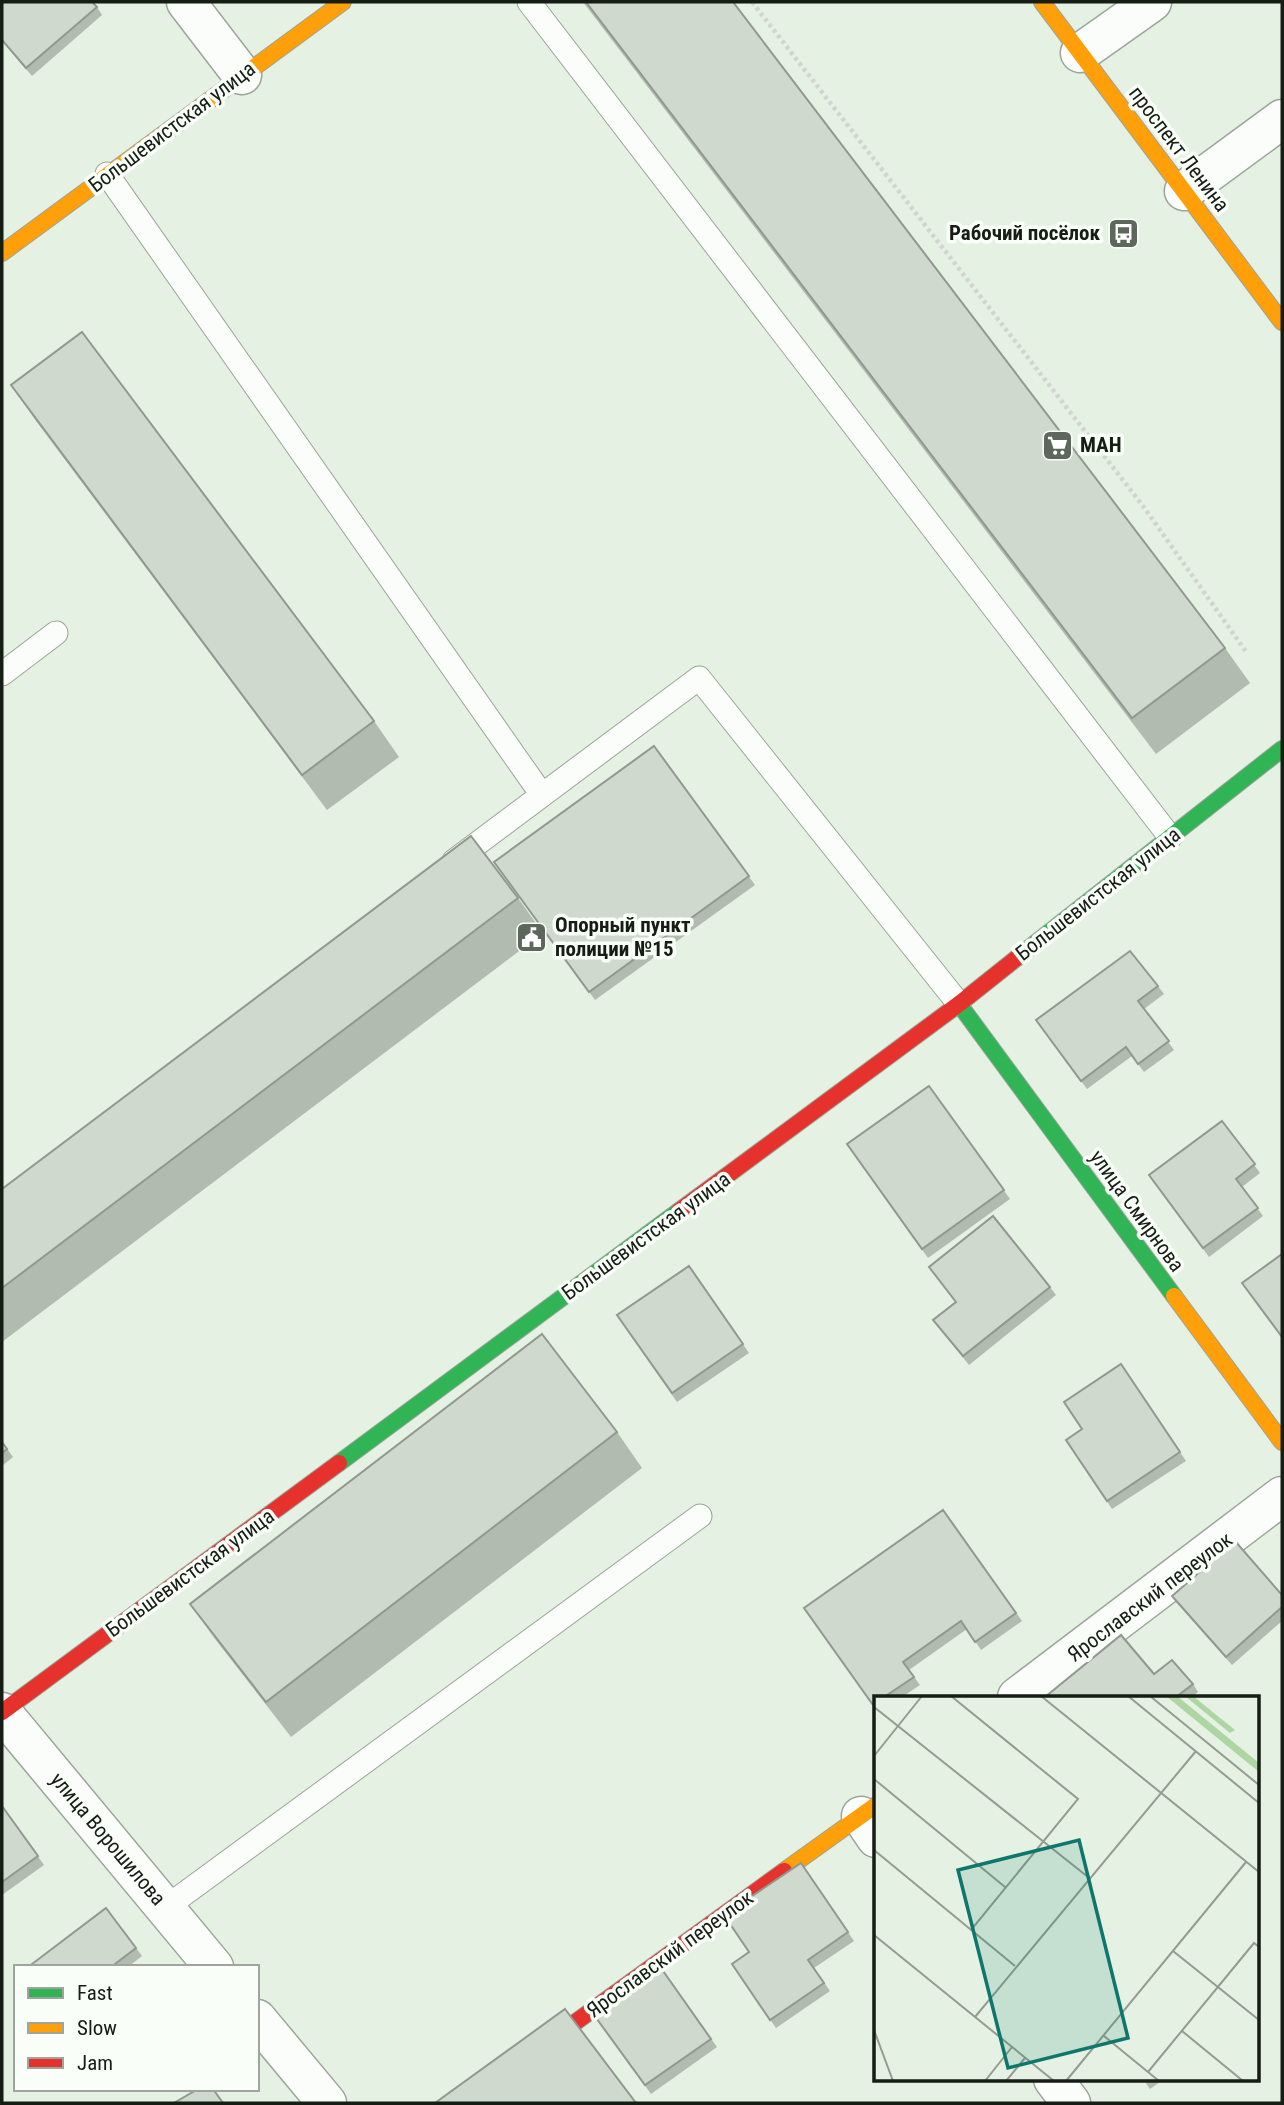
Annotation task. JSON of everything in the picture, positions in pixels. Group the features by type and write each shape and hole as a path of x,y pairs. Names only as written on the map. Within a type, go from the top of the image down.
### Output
{"street":[{"path":"186,2 242,75"},
{"name":"Большевистская улица","path":"2,253 343,2"},
{"name":"проспект Ленина","path":"1042,2 1282,322"},
{"path":"1080,52 1152,2"},
{"path":"1184,191 1282,119"},
{"name":"Большевистская улица","path":"2,1712 959,1004 1282,749"},
{"name":"улица Смирнова","path":"959,1004 1282,1442"},
{"name":"Ярославский переулок","path":"1018,1696 1282,1496"},
{"name":"улица Ворошилова","path":"2,1712 212,1965"},
{"name":"Ярославский переулок","path":"464,2103 871,1819"},
{"path":"259,2021 327,2103"},
{"path":"1054,2080 1071,2103"}],"lane":[{"path":"529,2 1170,837"},
{"path":"107,174 542,795"},
{"path":"2,674 56,633"},
{"path":"432,877 699,678 959,1004"},
{"path":"165,1908 700,1516"}],"path":[{"path":"752,2 1143,506 1247,653"}],"building":[{"path":"4,2 92,2 97,7 26,68 2,40"},
{"path":"586,2 733,2 1225,648 1132,718"},
{"path":"82,332 374,721 302,775 11,385"},
{"path":"654,746 749,876 589,992 494,862"},
{"path":"471,836 518,898 2,1288 2,1189"},
{"path":"1130,951 1158,986 1138,1001 1169,1041 1138,1064 1126,1047 1081,1081 1036,1020"},
{"path":"929,1086 1004,1190 922,1249 847,1144"},
{"path":"1222,1121 1255,1164 1236,1179 1258,1208 1203,1248 1149,1175"},
{"path":"993,1216 1050,1287 963,1356 933,1320 956,1302 929,1267"},
{"path":"1282,1254 1282,1337 1242,1283"},
{"path":"689,1266 743,1344 672,1393 617,1315"},
{"path":"542,1334 617,1432 266,1702 190,1604"},
{"path":"1121,1364 1180,1452 1107,1501 1066,1440 1082,1429 1064,1402"},
{"path":"943,1510 1016,1613 975,1642 961,1621 903,1662 914,1677 886,1696 874,1696 873,1705 804,1608"},
{"path":"1235,1541 1282,1595 1282,1607 1226,1657 1172,1596"},
{"path":"1121,1635 1154,1674 1172,1660 1193,1684 1177,1696 1046,1696"},
{"path":"2,1806 38,1856 2,1882"},
{"path":"801,1863 848,1932 808,1960 824,1983 770,2020 732,1964 749,1952 724,1915"},
{"path":"106,1908 136,1948 114,1965 32,1964"},
{"path":"661,1968 711,2039 645,2085 594,2015"},
{"path":"565,2009 636,2103 435,2103"},
{"path":"195,2091 214,2091 223,2103 174,2103"}],"traffic: fast":[{"path":"1018,957 1282,749"},
{"path":"959,1004 1174,1296"},
{"path":"339,1463 679,1211"}],"traffic: slow":[{"path":"2,253 343,2"},
{"path":"1042,2 1282,322"},
{"path":"1174,1296 1282,1442"},
{"path":"784,1871 874,1806"}],"traffic: jam":[{"path":"679,1211 959,1004 1018,957"},
{"path":"2,1712 339,1463"},
{"path":"464,2103 784,1871"}],"place":[{"name":"Рабочий посёлок","path":"1123,233"},
{"name":"МАН","path":"1057,445"},
{"name":"Опорный пункт полиции №15","path":"532,937"}]}
